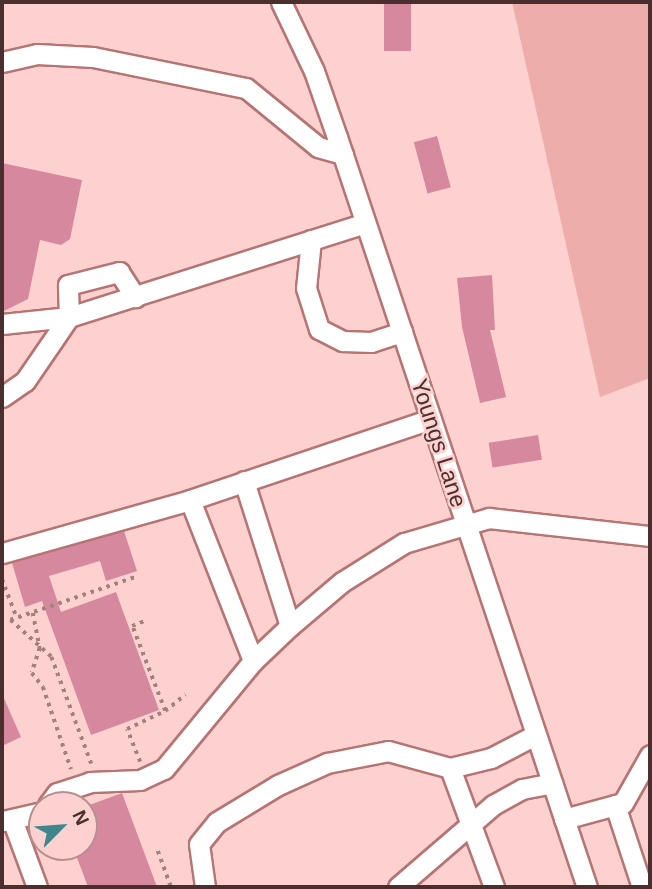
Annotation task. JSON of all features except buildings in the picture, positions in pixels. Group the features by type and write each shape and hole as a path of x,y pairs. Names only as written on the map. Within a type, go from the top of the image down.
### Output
{"street":[{"name":"Youngs Lane","path":"281,2 314,71 343,154 587,887"},
{"path":"2,62 37,54 93,57 246,88 318,147 343,154"},
{"path":"2,324 69,317 365,223"},
{"path":"311,240 306,288 319,329 343,341 371,342 402,332"},
{"path":"2,397 25,381 69,317 68,285 119,272 135,297"},
{"path":"2,553 190,500 431,419"},
{"path":"244,481 290,626"},
{"path":"190,500 253,661"},
{"path":"63,791 90,782 140,780 164,769 253,661 290,626 372,561 404,543 489,519 650,536"},
{"path":"205,887 199,844 218,822 278,785 327,763 388,751 450,768 491,758 535,734"},
{"path":"564,819 623,803 650,755"},
{"path":"450,768 494,887"},
{"path":"398,887 493,805 522,789 552,783"},
{"path":"615,805 642,887"},
{"path":"28,816 8,821 37,887"}],"path":[{"path":"91,764 51,657 10,620 138,576"},
{"path":"2,579 17,618"},
{"path":"33,613 40,648 32,673 43,687 71,769"},
{"path":"147,620 132,626 165,711"},
{"path":"142,768 127,729 165,711 185,695"},
{"path":"158,851 171,887"}],"shaded area":[{"path":"512,2 650,2 650,378 600,397"}]}
